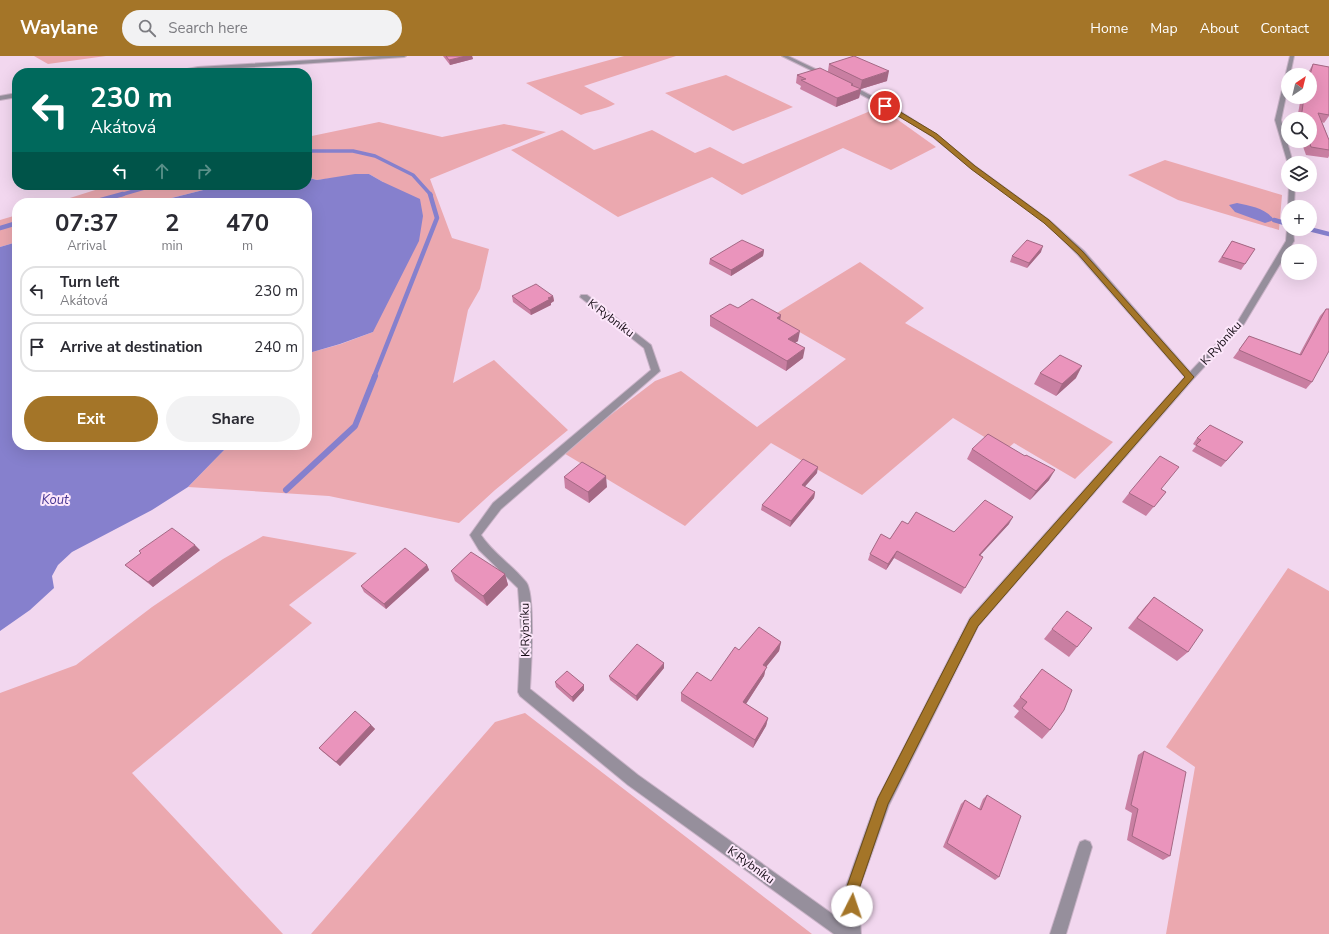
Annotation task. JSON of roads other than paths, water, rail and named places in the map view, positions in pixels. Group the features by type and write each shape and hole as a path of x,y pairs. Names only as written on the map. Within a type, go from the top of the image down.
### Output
{"street":[{"path":"227,68 404,56"},
{"path":"784,56 832,78"},
{"path":"1288,156 1278,120 1292,56"},
{"path":"845,85 896,111 935,136 973,167 1047,221 1081,253 1190,377"},
{"path":"0,98 12,96"},
{"name":"K Rybníku","path":"853,934 851,892 883,802 974,622 1190,377 1241,322 1290,241 1290,236"},
{"name":"K Rybníku","path":"584,297 648,346 656,371 497,506 475,535 483,547 523,586 527,629 524,692 634,780 847,934"},
{"path":"1058,934 1085,847"}],"water":[{"path":"355,174 369,174 420,199 423,216 419,241 373,332 312,352 312,198 172,198 203,190 312,190 312,179 317,180"},
{"path":"1237,203 1262,210 1274,220 1265,223 1235,212 1229,205"},
{"name":"Kout","path":"12,243 12,450 224,450 188,487 152,510 72,552 58,565 52,576 54,588 30,610 0,631 0,247"}],"waterway":[{"path":"312,151 353,151 375,156 413,175 431,195"},
{"path":"120,195 138,190"},
{"path":"108,198 123,194"},
{"path":"374,377 437,218 430,194"},
{"path":"1274,220 1281,222"},
{"path":"0,228 12,224"},
{"path":"1317,231 1329,234"},
{"path":"286,490 355,426 375,376"}]}
